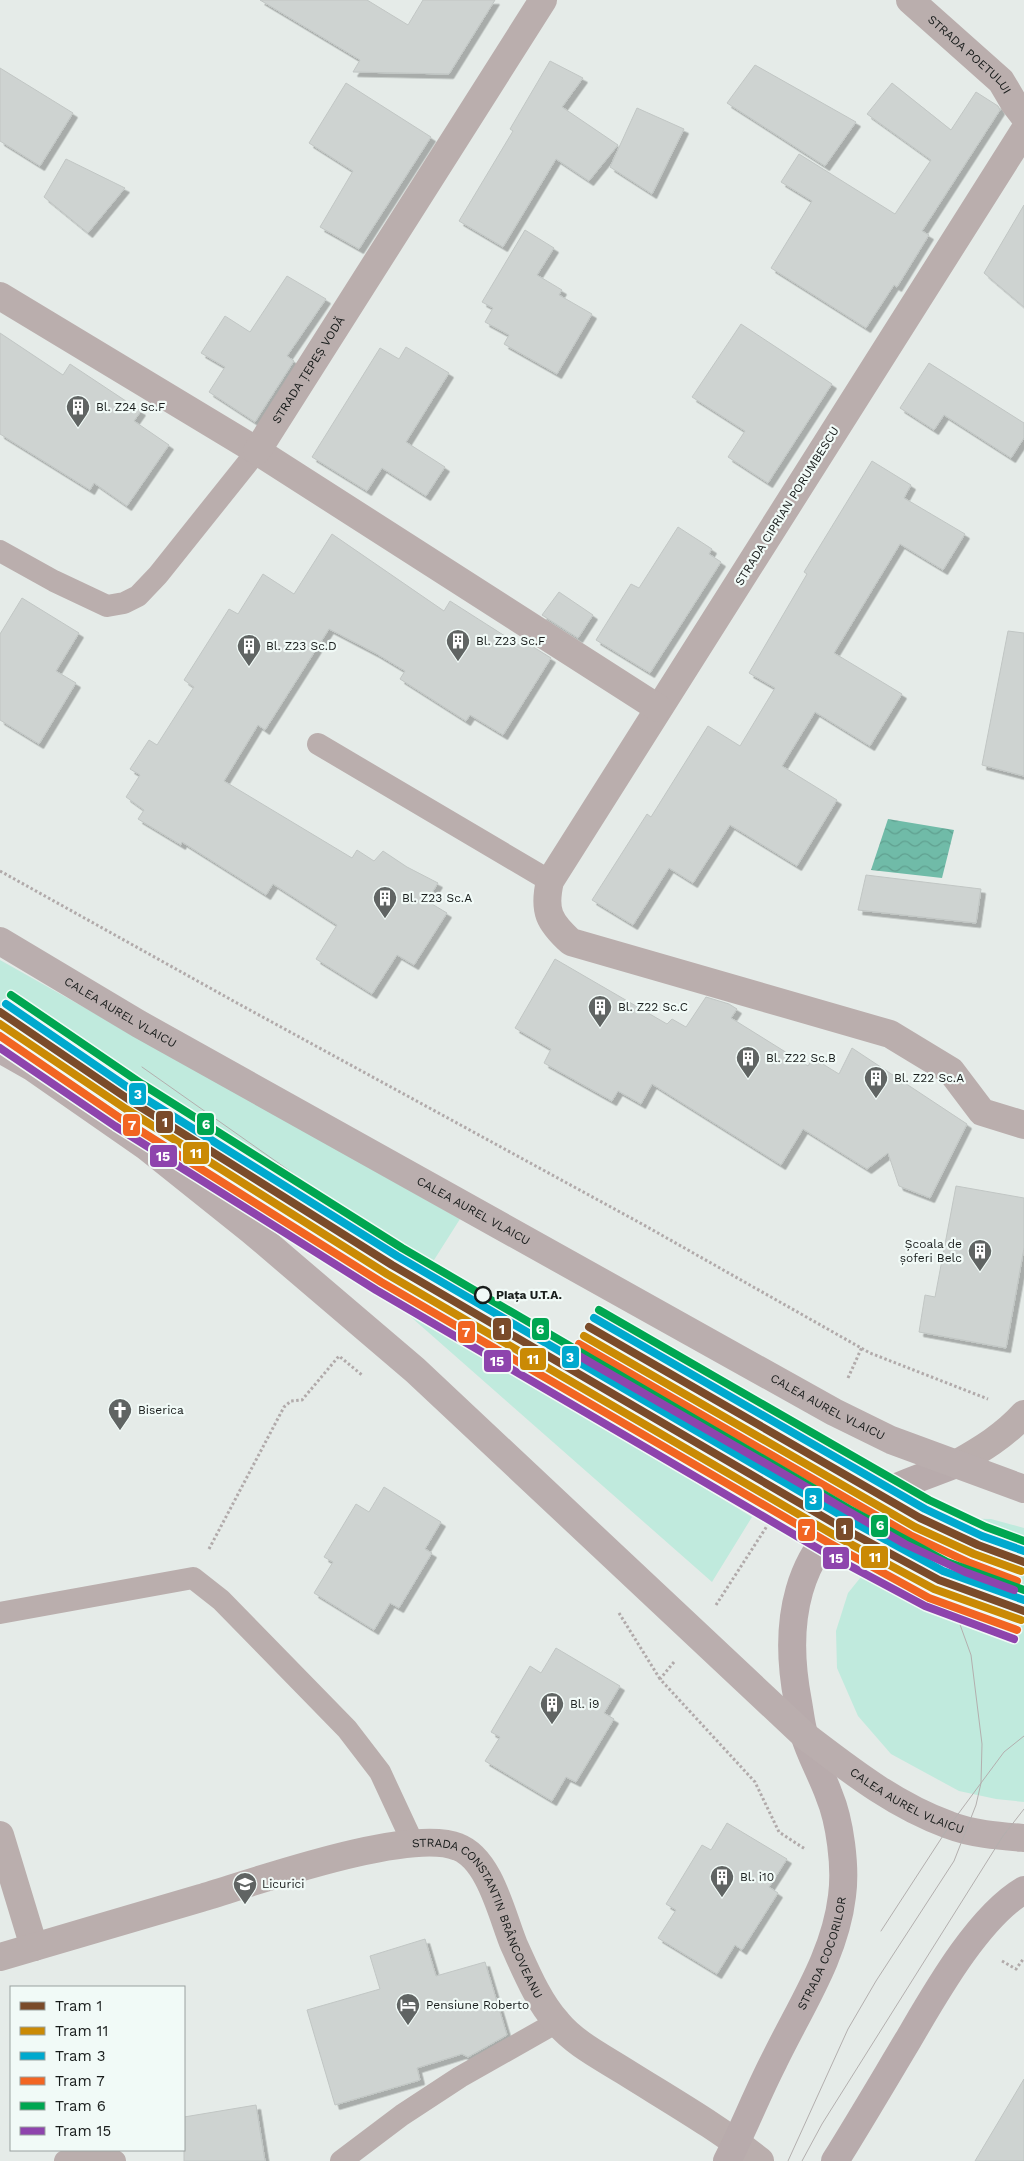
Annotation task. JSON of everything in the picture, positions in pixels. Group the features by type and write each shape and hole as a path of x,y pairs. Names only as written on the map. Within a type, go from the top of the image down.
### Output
{"main road":[{"name":"CALEA AUREL VLAICU","path":"0,941 139,1024 834,1412 891,1440 1024,1489"},
{"name":"CALEA AUREL VLAICU","path":"0,1049 32,1067 147,1146 252,1230 408,1363 804,1735 864,1781 900,1804 950,1826 994,1835 1024,1838"},
{"path":"804,1735 794,1682 791,1630 797,1596 810,1564 827,1538 848,1516 866,1502 956,1464"},
{"name":"STRADA COCORILOR","path":"731,2152 773,2062 825,1959 834,1936 843,1894 840,1832 830,1796 804,1735"},
{"path":"835,2161 951,1971 988,1921 1012,1897 1024,1890"}],"street":[{"name":"STRADA ȚEPEȘ VODĂ","path":"257,451 543,0"},
{"name":"STRADA POETULUI","path":"910,0 1012,84 1014,103 1024,116"},
{"name":"STRADA CIPRIAN PORUMBESCU","path":"550,881 1024,131"},
{"path":"0,296 257,451 658,708"},
{"path":"550,881 546,897 547,907 556,928 571,942 890,1034 951,1072 982,1112 1024,1125"},
{"path":"956,1464 994,1443 1011,1429 1024,1414"},
{"path":"0,1835 34,1947"},
{"name":"STRADA CONSTANTIN BRÂNCOVEANU","path":"0,1957 314,1865 372,1850 413,1843 440,1843 459,1847 473,1857 486,1874 514,1945 541,1998 557,2022 585,2046 731,2152 760,2161"}],"lane":[{"name":"STRADA ȚEPEȘ VODĂ","path":"0,551 54,581 107,606 124,603 138,596 158,575 257,451"},
{"path":"318,744 550,881"},
{"path":"0,1612 193,1578 221,1600 347,1729 380,1772 413,1843"},
{"path":"342,2161 402,2115 460,2077 557,2022"},
{"path":"65,2161 83,2155 102,2155 115,2161"}],"path":[{"path":"0,871 651,1229 870,1353 997,1402"},
{"path":"193,1578 284,1408 291,1401 302,1400 338,1356 368,1380"},
{"path":"616,1608 660,1679"}],"shaded area":[{"path":"0,960 460,1219 403,1309 408,1308 752,1517 712,1582 403,1310 269,1203 140,1111 0,1018"},
{"path":"945,1518 991,1519 1024,1528 1024,1802 996,1799 959,1791 891,1754 858,1716 837,1668 836,1631 848,1593 873,1562 907,1534"}],"water":[{"path":"888,819 954,830 942,878 871,870"}],"building":[{"path":"260,0 367,0 408,25 423,0 495,0 449,74 353,72 360,60"},
{"path":"550,61 583,78 562,107 618,145 589,181 556,159 503,247 459,221 513,131 510,129"},
{"path":"755,65 856,122 825,166 727,103"},
{"path":"0,68 73,113 40,166 0,141"},
{"path":"346,83 431,137 359,249 320,227 353,171 309,143"},
{"path":"892,83 951,130 976,92 998,106 1000,110 922,231 929,235 897,287 894,285 866,328 771,268 812,201 781,182 799,154 895,214 931,160 867,114"},
{"path":"637,108 684,129 652,194 610,167"},
{"path":"66,159 125,188 88,233 44,197"},
{"path":"1024,205 1024,307 984,273"},
{"path":"525,230 554,248 537,275 562,290 559,295 592,314 557,374 504,344 509,335 485,322 493,308 482,302"},
{"path":"287,276 326,299 287,356 294,361 255,422 209,392 225,367 201,353 225,316 250,332"},
{"path":"741,324 832,384 768,483 728,457 745,431 692,397"},
{"name":"Bl. Z24 Sc.F","path":"0,333 63,375 70,364 141,411 134,421 169,445 127,506 94,483 90,490 0,434"},
{"path":"406,347 449,373 406,442 445,467 426,496 382,468 367,491 312,457 380,348 399,359"},
{"path":"929,363 1024,423 1024,438 1011,458 944,415 934,430 900,408"},
{"path":"872,461 911,485 904,498 965,534 943,570 900,544 834,653 902,694 870,746 815,712 782,766 837,800 797,866 730,825 693,883 669,868 633,925 592,900 647,814 651,817 708,726 740,746 775,688 749,673 807,574 804,572"},
{"path":"678,527 712,549 709,554 721,562 650,673 596,640 631,584 639,588"},
{"path":"332,534 444,611 450,601 519,645 522,640 551,658 503,735 470,715 466,721 400,679 405,671 329,629 265,730 258,725 224,781 352,858 357,850 374,861 383,851 407,867 438,883 427,901 447,913 414,965 397,955 372,994 316,959 337,925 273,884 266,895 182,842 181,845 138,819 144,810 126,797 140,775 130,769 149,740 157,745 194,687 184,680 229,609 238,614 263,574 294,594"},
{"path":"559,592 593,615 578,638 542,615"},
{"path":"22,598 79,633 56,671 76,683 39,744 0,720 0,634"},
{"path":"1008,631 1024,633 1024,776 982,765"},
{"path":"866,875 981,889 976,923 858,910"},
{"path":"555,959 667,1024 672,1019 686,1027 706,997 729,1004 737,1009 731,1018 808,1066 813,1058 839,1074 852,1048 967,1124 930,1198 899,1186 888,1153 867,1169 803,1129 781,1165 652,1084 641,1104 618,1091 612,1101 544,1063 551,1049 515,1028"},
{"name":"Școala de șoferi Belc","path":"956,1186 1024,1198 1024,1248 1006,1348 919,1332 925,1295 935,1297"},
{"path":"384,1487 441,1522 425,1549 432,1553 399,1608 390,1603 374,1630 314,1593 333,1562 324,1557 356,1504 369,1512"},
{"name":"Bl. i9","path":"556,1648 620,1686 604,1713 614,1719 576,1782 566,1777 552,1801 485,1761 500,1737 491,1732 530,1666 541,1673"},
{"name":"Bl. i10","path":"727,1823 787,1859 769,1887 778,1893 742,1950 735,1945 717,1974 658,1938 676,1910 666,1904 702,1845 711,1850"},
{"name":"Pensiune Roberto","path":"425,1939 436,1976 485,1962 507,2035 468,2057 462,2054 417,2068 420,2080 335,2105 307,2010 380,1989 370,1956"},
{"path":"1024,2079 1024,2161 975,2161"},
{"path":"256,2105 265,2161 184,2161 185,2117"}],"tram line":[{"name":"6","path":"11,995 142,1084 402,1248 849,1509 947,1562 1024,1590"},
{"name":"3","path":"6,1004 136,1093 397,1256 844,1517 943,1571 1024,1600"},
{"name":"1","path":"0,1012 131,1101 392,1265 839,1526 939,1580 1024,1611"},
{"name":"11","path":"0,1024 126,1109 387,1274 834,1535 934,1589 1021,1620"},
{"name":"7","path":"0,1036 120,1118 381,1282 829,1543 929,1598 1017,1630"},
{"name":"15","path":"0,1048 115,1126 376,1290 824,1552 925,1606 1014,1639"},
{"path":"142,1067 399,1248 796,1480 854,1511 939,1580 958,1619 971,1655 982,1744 981,1783 976,1805 954,1861 876,1981 848,2029 788,2161"},
{"name":"6","path":"599,1310 929,1500 986,1527 1024,1541"},
{"name":"3","path":"594,1318 925,1509 982,1536 1024,1551"},
{"name":"1","path":"589,1327 920,1518 978,1545 1024,1562"},
{"name":"11","path":"584,1336 915,1527 974,1554 1021,1571"},
{"name":"7","path":"579,1344 910,1535 970,1563 1017,1581"},
{"name":"15","path":"574,1353 905,1544 965,1572 1014,1590"},
{"path":"881,1931 950,1825 1004,1752 1024,1736"},
{"path":"802,2161 822,2124 1003,1836 1024,1809"}],"place":[{"name":"Bl. Z24 Sc.F","path":"78,428"},
{"name":"Bl. Z23 Sc.F","path":"458,662"},
{"name":"Bl. Z23 Sc.D","path":"249,667"},
{"name":"Bl. Z23 Sc.A","path":"385,919"},
{"name":"Bl. Z22 Sc.C","path":"600,1028"},
{"name":"Bl. Z22 Sc.B","path":"748,1079"},
{"name":"Bl. Z22 Sc.A","path":"876,1099"},
{"name":"Școala de șoferi Belc","path":"980,1272"},
{"name":"Piața U.T.A.","path":"483,1295"},
{"name":"Biserica","path":"120,1431"},
{"name":"Bl. i9","path":"552,1725"},
{"name":"Bl. i10","path":"722,1898"},
{"name":"Licurici","path":"245,1905"},
{"name":"Pensiune Roberto","path":"408,2026"}]}
